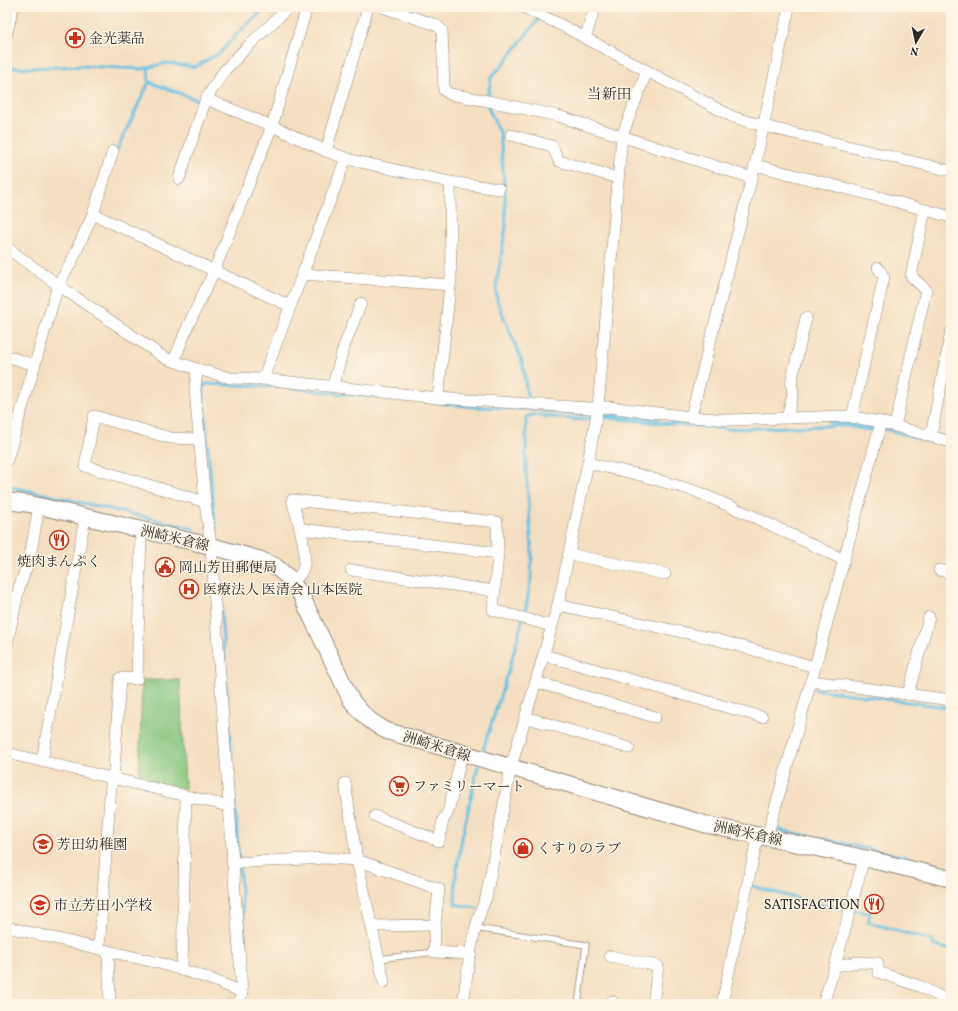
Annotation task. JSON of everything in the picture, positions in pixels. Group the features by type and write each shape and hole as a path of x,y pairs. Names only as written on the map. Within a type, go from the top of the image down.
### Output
{"main road":[{"name":"洲崎米倉線","path":"7,501 39,506 141,530 210,539 275,566 289,578 301,595 343,686 351,700 372,724 387,731 708,825 864,858 951,880"}],"street":[{"path":"179,179 206,102 224,71 289,7"},
{"path":"174,361 187,328 214,271 271,129 307,7"},
{"path":"326,151 368,7"},
{"path":"382,7 402,10 436,25 442,30 444,90 450,94 558,116 752,178"},
{"path":"523,7 543,16 733,117 764,126 951,171"},
{"path":"585,38 595,7"},
{"path":"691,417 752,178 789,7"},
{"path":"463,1004 475,928 486,898 511,767 558,606 588,463 597,412 622,136 647,71"},
{"path":"206,102 326,151 345,161 450,185 499,189"},
{"path":"511,135 552,146 559,161 618,178"},
{"path":"7,460 58,285 70,265 93,214 113,151"},
{"path":"263,379 345,161"},
{"path":"755,165 951,217"},
{"path":"438,398 450,285 450,185"},
{"path":"895,426 926,290 911,276 925,210"},
{"path":"93,214 290,306"},
{"path":"7,248 58,285 165,358 230,378 263,379 438,398 589,408 597,412 729,420 852,417 879,427 895,426 951,442"},
{"path":"852,417 884,277 878,268"},
{"path":"302,274 450,285"},
{"path":"333,386 343,349 361,303"},
{"path":"787,418 793,393 791,383 806,318"},
{"path":"931,436 951,332"},
{"path":"7,356 34,365"},
{"path":"197,369 195,390 205,502 210,539 228,806 236,863 242,992 239,1004"},
{"path":"199,439 170,438 94,416 86,466 205,502"},
{"path":"722,1004 763,836 815,668 879,427"},
{"path":"588,463 640,475 695,491 750,515 844,560"},
{"path":"292,582 302,571 304,559 301,529 292,500 497,522 498,553 493,610 552,626"},
{"path":"7,644 18,588 30,557 39,506"},
{"path":"42,761 85,517"},
{"path":"301,529 498,553"},
{"path":"110,1004 104,949 113,778 120,678 137,679 141,530"},
{"path":"569,554 665,574"},
{"path":"351,570 494,591"},
{"path":"939,570 951,573"},
{"path":"558,606 718,640 815,668"},
{"path":"908,694 929,617"},
{"path":"544,655 762,717"},
{"path":"811,681 951,700"},
{"path":"536,682 655,717"},
{"path":"525,717 629,748"},
{"path":"7,754 42,761 228,806"},
{"path":"375,816 439,841 444,820 448,812 462,754"},
{"path":"345,783 357,860 384,982"},
{"path":"182,970 186,796"},
{"path":"236,863 326,858 357,860 439,888 434,952 471,954"},
{"path":"823,1004 835,966 864,858"},
{"path":"371,926 435,925"},
{"path":"7,927 104,949 182,970 208,978 242,992"},
{"path":"610,956 658,966 653,1004"},
{"path":"835,966 858,962 878,963 878,972 919,986 951,1002"}],"lane":[{"path":"7,43 16,7"},
{"path":"475,928 586,945 578,1004"},
{"path":"379,959 434,952"}],"green space":[{"path":"142,680 180,680 185,789 139,778"}],"waterway":[{"path":"7,67 28,68 82,66 142,69 167,63 195,67 220,53 236,35 266,7"},
{"path":"528,402 523,364 497,300 496,286 506,227 505,194 500,134 487,105 491,77 501,67 548,7"},
{"path":"148,68 149,82 203,102"},
{"path":"116,152 149,82"},
{"path":"385,173 405,177"},
{"path":"216,535 203,396 204,384 284,387 379,397"},
{"path":"438,403 476,407 526,409 581,415 590,413"},
{"path":"599,414 659,419"},
{"path":"483,750 511,662 526,607 531,578 532,551 526,471 526,417 533,415 582,420 593,417"},
{"path":"599,417 727,429 847,426 876,431"},
{"path":"829,422 877,427"},
{"path":"882,428 931,442"},
{"path":"7,486 194,529"},
{"path":"220,596 247,975"},
{"path":"815,689 951,708"},
{"path":"476,908 455,904 456,874 462,838 478,766"},
{"path":"775,829 901,856 951,870"},
{"path":"752,886 820,905 847,909"},
{"path":"852,910 870,913 868,922 933,941 933,945 951,950"},
{"path":"222,1004 231,999"}],"place":[{"name":"金光薬品","path":"75,38"},
{"name":"焼肉まんぷく","path":"59,540"},
{"name":"岡山芳田郵便局","path":"165,567"},
{"name":"医療法人 医清会 山本医院","path":"189,589"},
{"name":"ファミリーマート","path":"399,786"},
{"name":"芳田幼稚園","path":"43,844"},
{"name":"くすりのラブ","path":"523,848"},
{"name":"SATISFACTION","path":"874,904"},
{"name":"市立芳田小学校","path":"40,905"}],"district":[{"name":"当新田","path":"609,94"}]}
